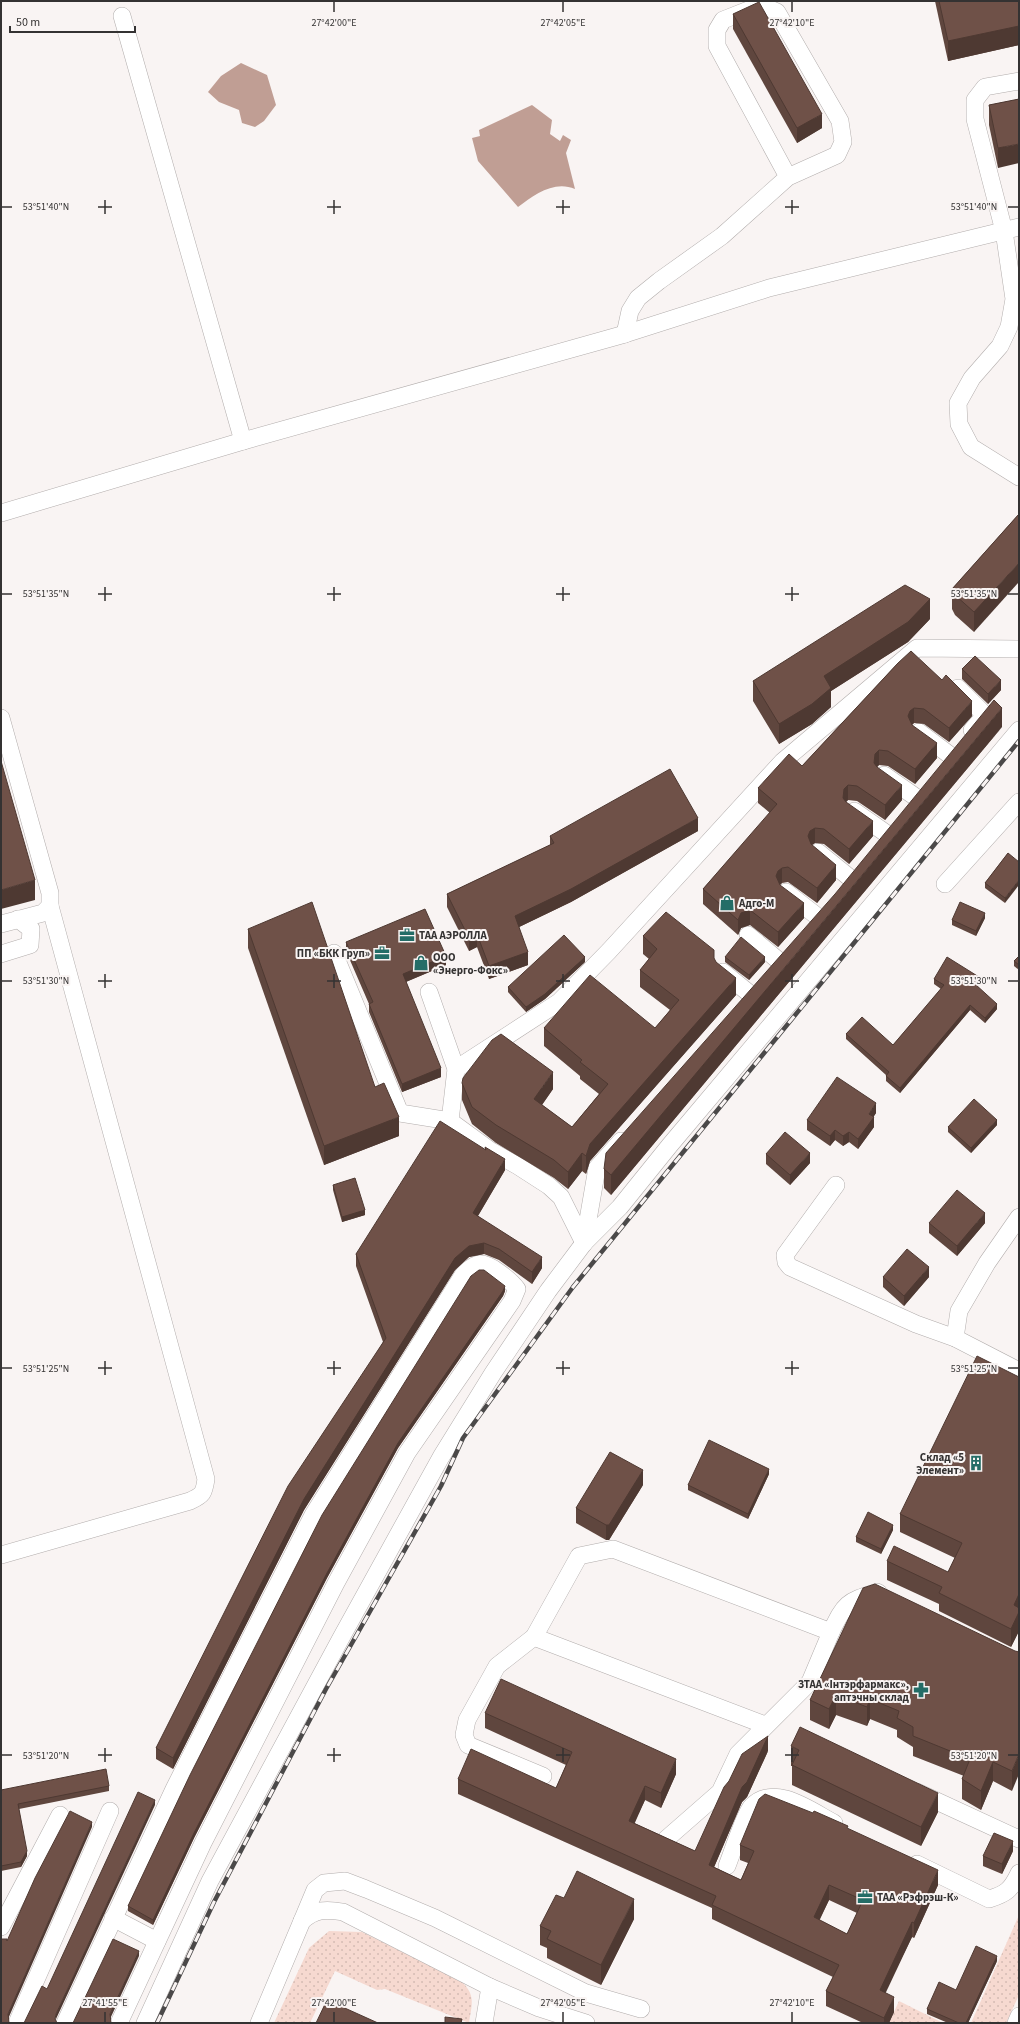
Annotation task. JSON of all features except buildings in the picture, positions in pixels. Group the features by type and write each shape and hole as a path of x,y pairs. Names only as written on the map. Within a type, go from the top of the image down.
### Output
{"street":[{"path":"625,334 630,312 638,298 659,281 722,236 788,177 837,154 843,142 840,121 777,12 761,5 723,20 717,30 717,46 788,177"},
{"path":"122,16 243,441"},
{"path":"1019,81 985,86 976,100 976,119 1012,229 1014,299 1009,326 1000,346 972,378 958,403 959,424 971,447 1019,477"},
{"path":"1,513 243,441 625,334 769,288 1012,229"},
{"path":"456,1069 559,1002 609,951 782,762 917,648 1019,649"},
{"path":"918,732 946,762 985,715 958,688"},
{"path":"1,718 50,893 50,906 206,1479 205,1489 201,1496 190,1501 1,1555"},
{"path":"145,2023 210,1881 341,1638 441,1457 520,1332 584,1242 620,1207 670,1145 1019,730"},
{"path":"852,809 902,816 883,774"},
{"path":"945,884 1019,802"},
{"path":"818,852 850,879"},
{"path":"786,892 818,917"},
{"path":"1,924 43,913 50,906"},
{"path":"1,954 30,945 31,929 18,919"},
{"path":"723,972 764,977 748,935"},
{"path":"334,953 400,1113 450,1121 491,1151 518,1166 561,1196 584,1242"},
{"path":"429,992 456,1069 450,1121"},
{"path":"584,1242 597,1168 632,1127"},
{"path":"836,1185 785,1255 786,1262 790,1267 916,1324 955,1338 1019,1371"},
{"path":"955,1338 959,1311 987,1263 1019,1216"},
{"path":"65,2023 174,1789 312,1515 463,1275 470,1268 478,1264 484,1264 510,1280 517,1289 512,1301 404,1460 336,1583 203,1843 119,2023"},
{"path":"543,1776 468,1745 464,1735 467,1720 497,1666 534,1637 580,1556 613,1550 831,1632"},
{"path":"664,1841 720,1792 738,1754 765,1725 810,1682 842,1609 860,1598 884,1595"},
{"path":"534,1637 765,1725"},
{"path":"904,1786 1019,1839"},
{"path":"727,1866 751,1806 765,1797 782,1797 848,1830"},
{"path":"17,2023 110,1811"},
{"path":"1,1927 60,1815"},
{"path":"904,1858 989,1899 1005,1894 1016,1881 1019,1873"},
{"path":"259,2023 316,1890 324,1883 345,1881 435,1918 586,1993 641,2009"},
{"path":"302,1921 311,1913 320,1910 343,1912 490,1987 539,2008 586,2023"},
{"path":"113,1918 157,1941"},
{"path":"484,2023 490,1987"},
{"path":"1016,2023 1019,2016"}],"shaded area":[{"path":"241,63 267,75 276,105 264,121 255,127 242,123 239,110 219,102 208,92 221,76"},
{"path":"532,105 552,120 550,134 560,141 563,135 571,140 566,153 575,189 559,186 545,190 518,207 478,161 472,138 480,136 479,130"},
{"path":"1019,1915 1019,1995 1006,2023 971,2023"},
{"path":"329,1931 362,1932 461,1981 469,1991 472,2000 469,2023 385,1989 377,1990 335,1971 310,2023 274,2023 309,1948"},
{"path":"899,2001 943,2023 889,2023"}],"railway":[{"path":"157,2023 214,1902 326,1689 441,1486 463,1438 573,1287 1019,741"}],"place":[{"name":"Адго-М","path":"727,903"},
{"name":"ТАА АЭРОЛЛА","path":"407,935"},
{"name":"ПП «БКК Груп»","path":"382,953"},
{"name":"ООО «Энерго-Фокс»","path":"421,963"},
{"name":"Склад «5 Элемент»","path":"976,1463"},
{"name":"ЗТАА «Інтэрфармакс», аптэчны склад","path":"921,1690"},
{"name":"ТАА «Рэфрэш-К»","path":"865,1897"}]}
